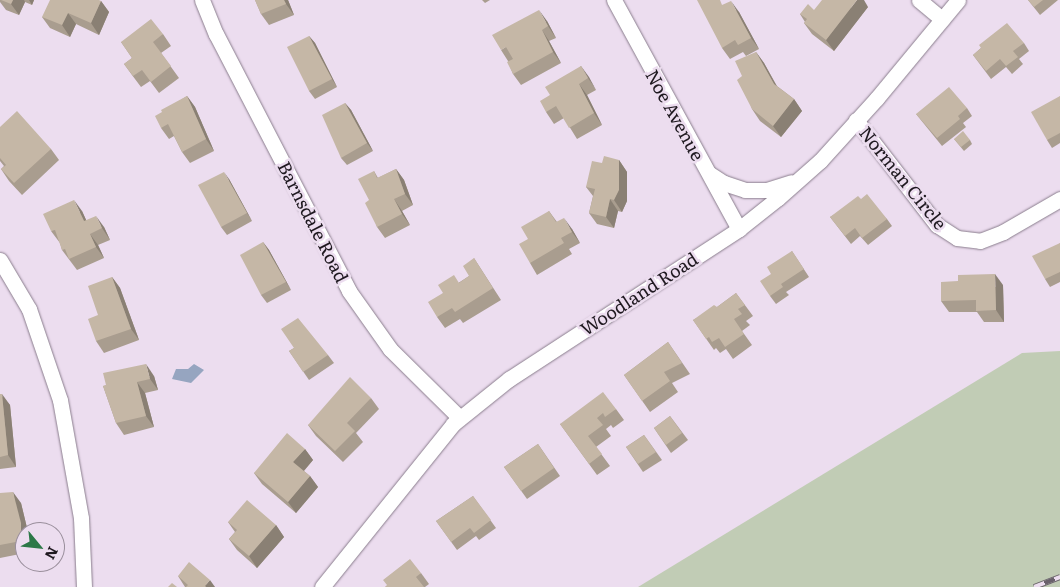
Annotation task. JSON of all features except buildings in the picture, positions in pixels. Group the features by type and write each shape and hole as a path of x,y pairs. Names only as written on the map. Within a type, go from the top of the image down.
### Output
{"street":[{"name":"Barnsdale Road","path":"202,0 216,34 349,291 390,349 460,418"},
{"name":"Noe Avenue","path":"614,0 739,229"},
{"path":"919,0 942,20"},
{"name":"Woodland Road","path":"322,587 430,451 460,418 509,378 739,229 799,179 856,120 958,0"},
{"name":"Norman Circle","path":"856,120 937,225 956,238 980,241 1003,232 1060,199"},
{"path":"705,169 716,179 745,190 766,190 799,179"},
{"path":"0,260 29,310 60,400 79,508 84,587"}],"green space":[{"path":"1060,351 1060,587 638,587 1022,353"}],"water":[{"path":"194,364 204,370 191,383 172,379 176,369 188,369"}],"railway":[{"path":"1034,587 1060,577"}]}
